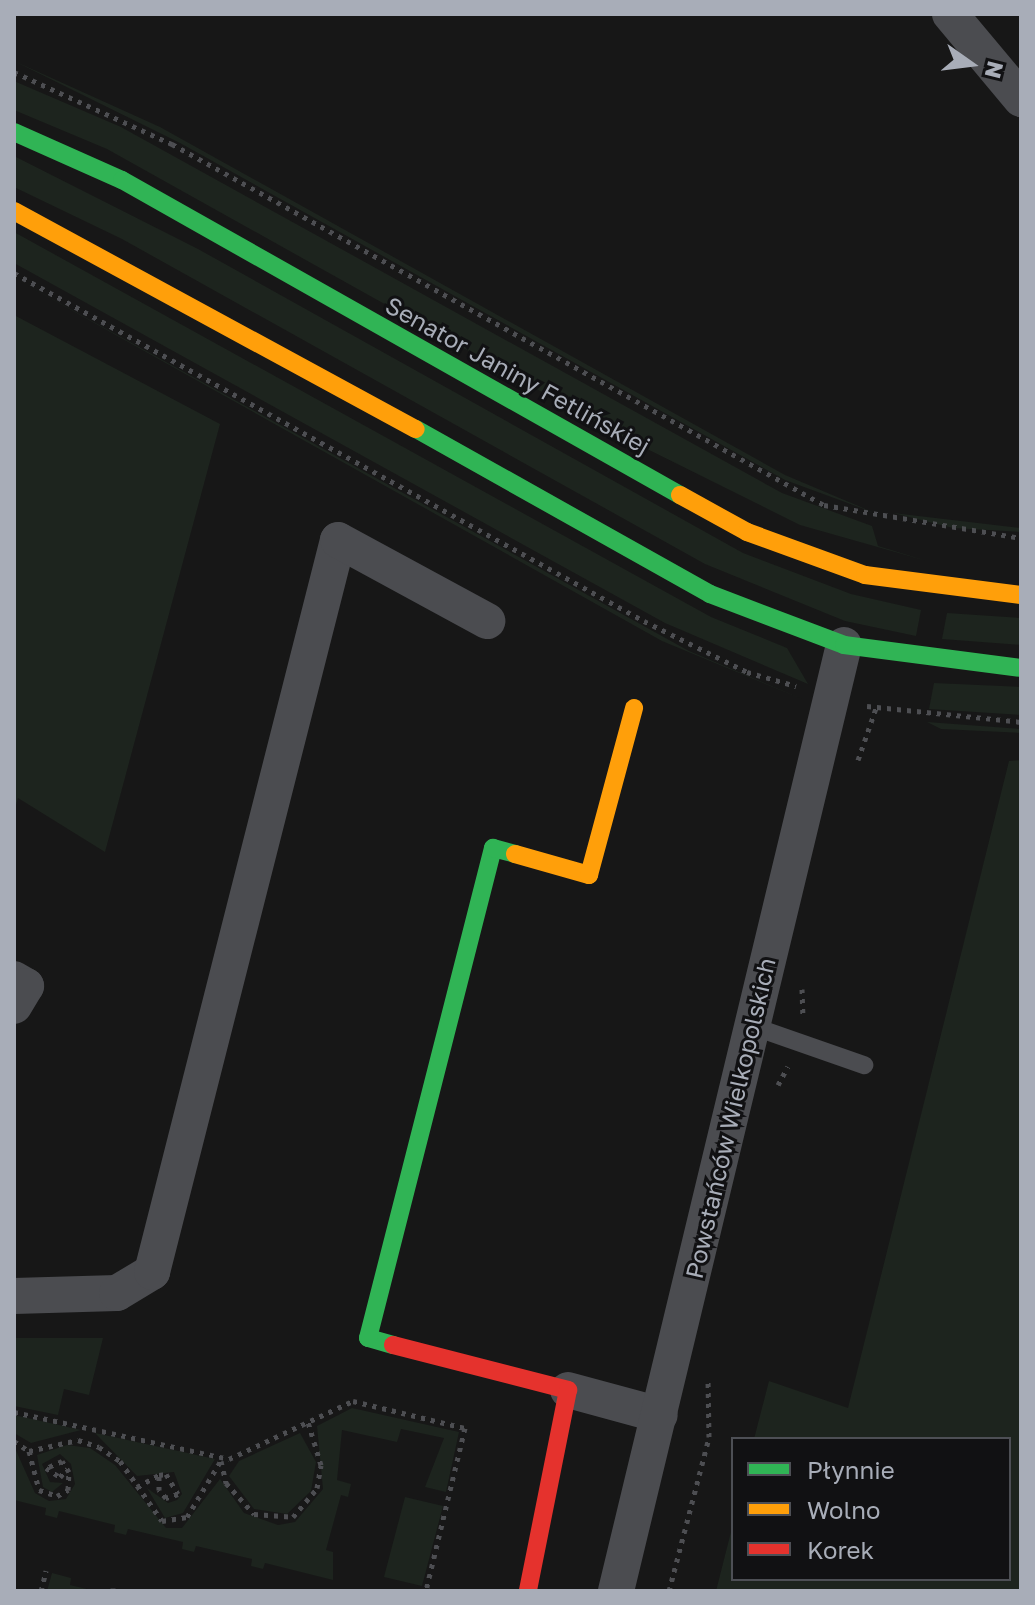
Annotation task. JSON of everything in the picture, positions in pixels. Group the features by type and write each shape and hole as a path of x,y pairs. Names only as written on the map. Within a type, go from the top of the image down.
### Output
{"main road":[{"name":"Senator Janiny Fetlińskiej","path":"14,132 122,180 747,532 865,575 1021,595"},
{"path":"14,211 157,283 710,594 844,645 1021,668"},
{"path":"528,1591 568,1390 368,1338 493,848 589,875 634,708"}],"street":[{"path":"950,14 1021,99"},
{"path":"14,1296 117,1293 152,1272 338,540 487,621"},
{"name":"Powstańców Wielkopolskich","path":"616,1591 844,645"},
{"path":"14,979 26,986 14,1006"},
{"path":"568,1390 660,1415"}],"lane":[{"path":"752,1026 864,1065"}],"path":[{"path":"14,72 172,144 824,505 1021,538"},
{"path":"14,1412 222,1458 353,1401 465,1428 426,1591"},
{"path":"222,1458 226,1483 254,1514 293,1517 317,1488 321,1465 308,1422"},
{"path":"87,1443 89,1428"},
{"path":"14,1441 29,1451 39,1490 57,1496 68,1490 67,1469"},
{"path":"29,1451 48,1442 87,1443 120,1461 162,1521 176,1522 187,1517 222,1458"},
{"path":"137,1487 159,1475 176,1481 178,1494 166,1498 159,1490 159,1475"},
{"path":"41,1591 46,1571"}],"shaded area":[{"path":"14,61 160,127 785,475 875,513 785,480 180,143"},
{"path":"14,81 121,127 782,493 872,526 878,546 927,561 800,525 619,435 107,149 14,110"},
{"path":"14,156 198,249 743,553 851,594 921,610 916,636 845,621 705,564 122,239 14,187"},
{"path":"14,232 711,617 787,648 808,684 665,623 14,263"},
{"path":"14,278 689,651 807,701 662,641"},
{"path":"14,315 220,424 105,852 18,798 14,812"},
{"path":"893,513 1021,528 1021,532 953,528"},
{"path":"947,613 1021,618 1021,645 942,639"},
{"path":"934,683 1021,687 1021,715 929,709"},
{"path":"927,722 1021,729 1021,733 941,729"},
{"path":"1021,760 1021,1591 716,1591 731,1532 731,1581 1011,1581 1011,1437 755,1437 769,1381 848,1408 1009,761"},
{"path":"14,1338 103,1338 89,1395 64,1389 58,1415 14,1406"},
{"path":"352,1408 459,1432 446,1492 425,1487 444,1438 401,1429 397,1442 342,1430 337,1480 351,1484 348,1497 341,1495 326,1550 333,1552 333,1580 265,1563 263,1569 251,1566 252,1559 196,1546 194,1552 182,1549 183,1542 128,1529 126,1535 114,1532 115,1525 59,1511 57,1518 45,1515 46,1508 14,1500 14,1446 35,1493 49,1501 66,1499 75,1484 71,1464 60,1454 42,1464 50,1482 63,1483 52,1492 43,1487 37,1455 67,1445 90,1448 115,1465 166,1528 182,1528 220,1479 244,1513 278,1525 295,1522 323,1489 317,1426"},
{"path":"14,1415 81,1430 31,1443 14,1433"},
{"path":"95,1433 215,1459 183,1513 165,1518 147,1488 168,1503 177,1500 182,1494 174,1472 137,1476"},
{"path":"300,1433 316,1462 311,1491 287,1514 254,1509 229,1476 239,1461"},
{"path":"405,1497 443,1506 422,1586 384,1577"},
{"path":"52,1573 71,1578 70,1585 95,1591 47,1591"}],"traffic: fast":[{"path":"14,132 122,180 680,495"},
{"path":"416,429 710,594 844,645 1021,668"},
{"path":"393,1345 368,1338 493,848 515,854"}],"traffic: slow":[{"path":"14,211 416,429"},
{"path":"680,495 747,532 865,575 1021,595"},
{"path":"515,854 589,875 634,708"}],"traffic: jam":[{"path":"393,1345 568,1390 528,1591"}]}
